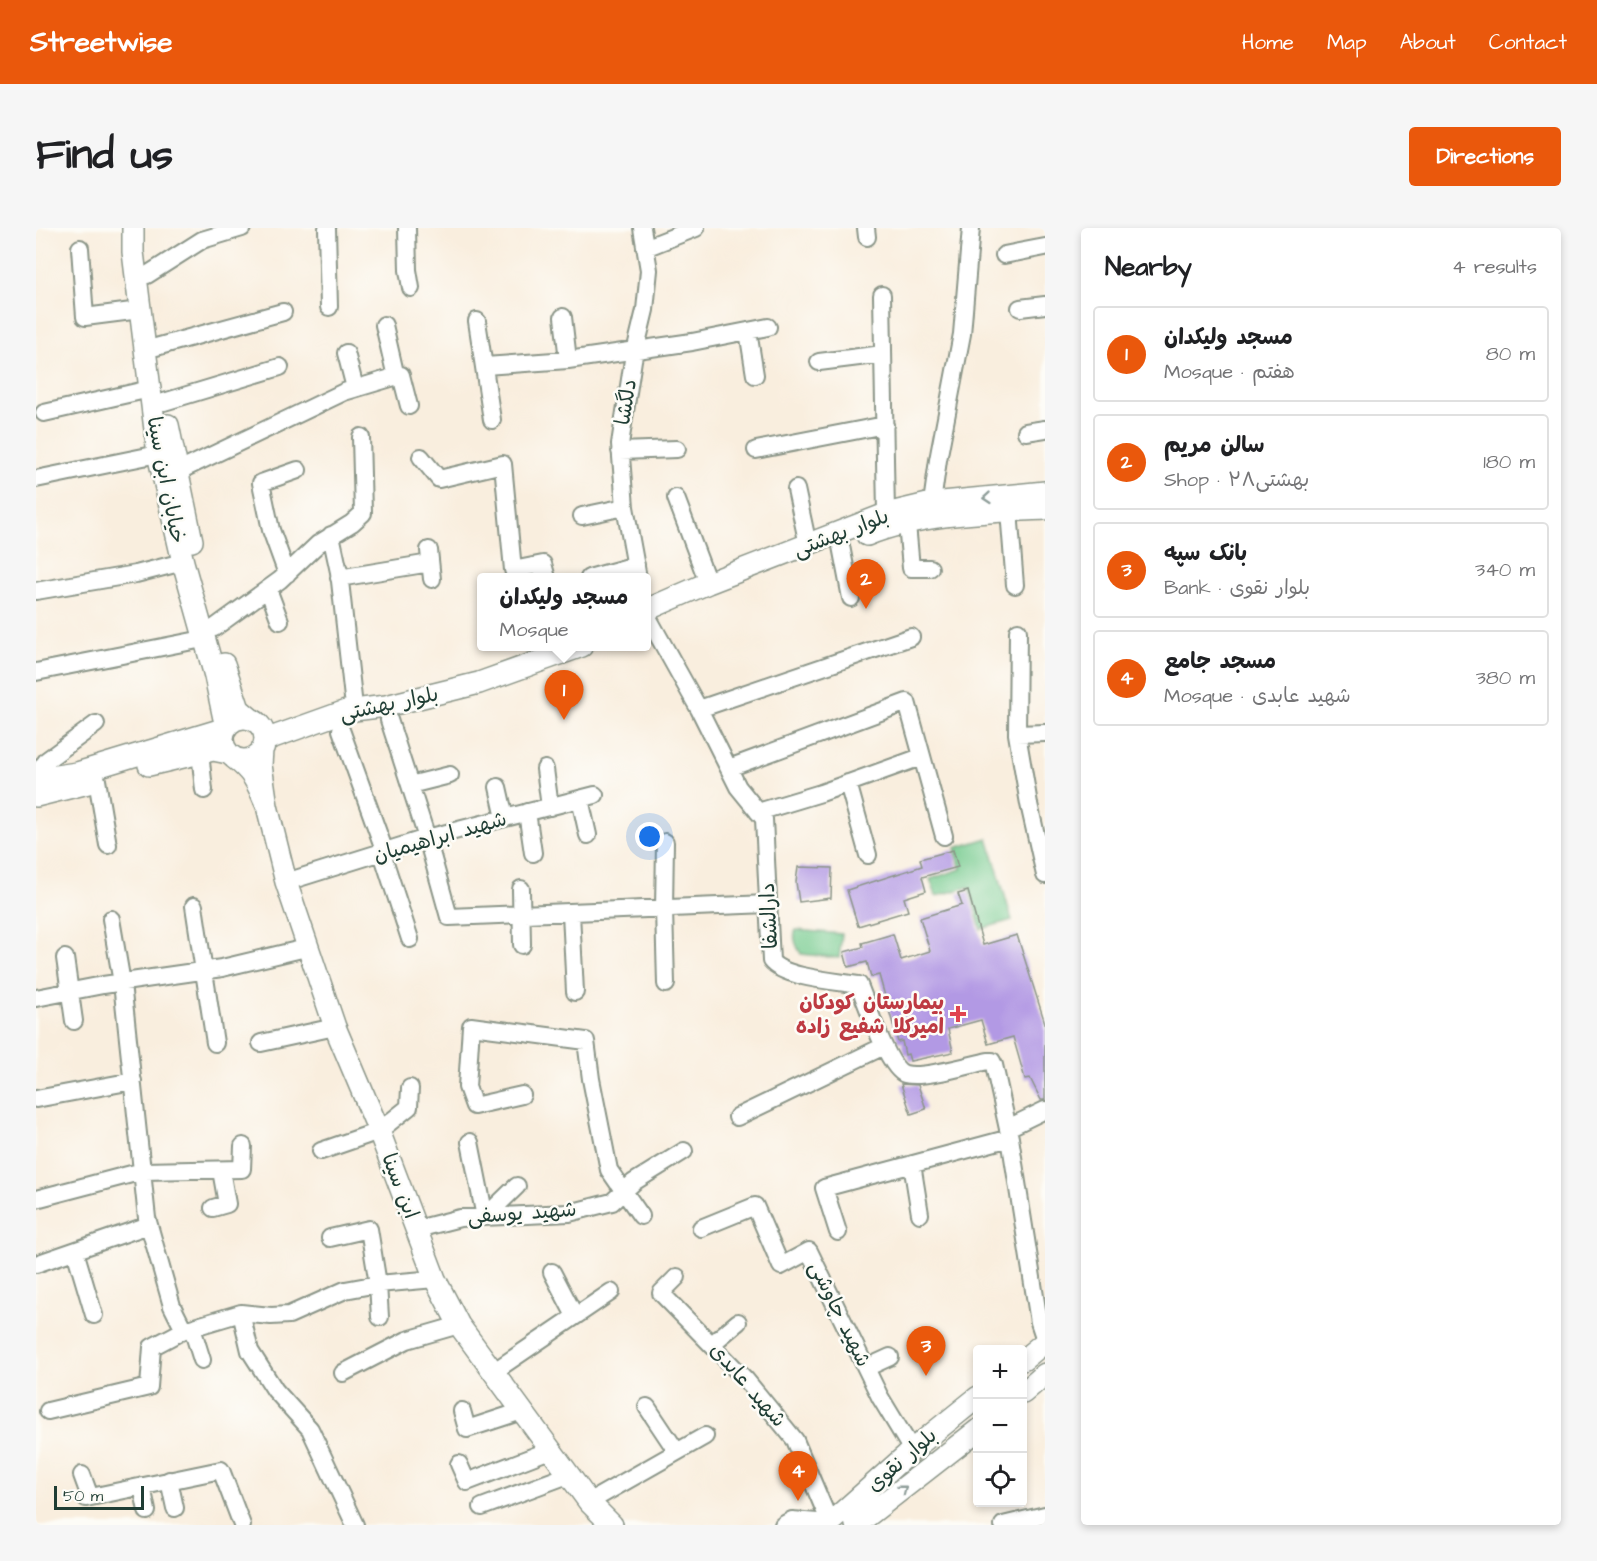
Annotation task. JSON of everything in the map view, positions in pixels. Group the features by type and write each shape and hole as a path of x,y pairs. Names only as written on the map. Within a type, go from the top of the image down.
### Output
{"main road":[{"name":"خیابان ابن سینا","path":"133,228 133,252 140,310 157,396 177,472 196,560 209,633"},
{"name":"خیابان ابن سینا","path":"146,228 147,275 156,347 158,454 183,562 209,633 221,674 239,709 260,734"},
{"name":"بلوار بهشتی","path":"651,616 708,583 886,514 932,503 1045,492"},
{"name":"بلوار بهشتی","path":"651,617 869,534 933,518 1045,509"},
{"name":"بلوار بهشتی","path":"260,734 334,703 353,698 383,695 485,675 534,651"},
{"name":"بلوار بهشتی","path":"260,734 346,711 386,706 565,651"},
{"name":"خیابان ابن سینا","path":"221,674 226,728"},
{"path":"240,718 260,734 261,765 267,806 254,777 231,755 223,738 230,723 240,718"},
{"path":"40,787 77,773 226,728"},
{"path":"40,787 97,780 213,750 246,760 253,758 260,734"},
{"name":"ابن سینا","path":"267,806 286,882 306,948 435,1279 459,1325 588,1502 612,1525"},
{"path":"1027,1357 1045,1341"},
{"path":"1027,1390 1045,1374"},
{"name":"بلوار نقوی","path":"829,1524 912,1450 976,1399"},
{"name":"بلوار نقوی","path":"856,1525 973,1434"}],"street":[{"path":"147,275 202,240 238,228"},
{"path":"327,228 330,307"},
{"path":"406,228 411,288"},
{"name":"دلگشا","path":"637,571 625,507 620,451 635,350 645,310 649,270 642,228"},
{"path":"645,248 696,228"},
{"path":"932,503 962,333 971,228"},
{"path":"1004,255 1045,247"},
{"path":"80,248 85,317 140,310"},
{"path":"882,295 886,514"},
{"path":"1020,308 1045,305"},
{"path":"156,347 282,312"},
{"path":"564,317 568,360"},
{"path":"477,321 492,420"},
{"path":"384,325 396,376"},
{"path":"485,366 568,360 768,327"},
{"path":"748,331 755,375"},
{"path":"345,353 355,388"},
{"path":"819,362 883,354"},
{"path":"44,413 157,396 280,367"},
{"path":"177,472 355,388 396,376 401,375 409,406"},
{"path":"756,450 885,426"},
{"path":"1026,432 1045,429"},
{"path":"36,672 209,633 268,589 318,544 352,523 363,513 361,437"},
{"path":"620,451 677,449"},
{"path":"36,479 158,454"},
{"path":"421,458 439,479 502,464 513,570 543,564 546,573"},
{"path":"286,574 271,530 261,483 298,470"},
{"path":"796,489 808,545"},
{"path":"676,498 708,583"},
{"path":"582,516 625,507"},
{"path":"1009,511 1014,585"},
{"path":"907,524 911,568 930,568"},
{"path":"331,536 339,578 353,698"},
{"path":"842,546 851,597"},
{"path":"36,591 136,574 183,562"},
{"path":"339,578 430,564"},
{"path":"268,589 280,621"},
{"name":"دارالشفا","path":"651,623 699,709 738,787 764,819 771,961 776,967 788,973 859,985 884,1046 898,1070 904,1074 918,1074 992,1061 1009,1133 1039,1322 1045,1341"},
{"path":"1018,630 1017,734 1029,804 1045,875"},
{"path":"699,709 911,637"},
{"path":"729,768 907,702 944,836"},
{"path":"389,720 427,838 449,917 768,904"},
{"path":"40,787 41,768 46,760 96,724"},
{"path":"341,730 410,939"},
{"path":"1017,734 1045,733"},
{"path":"200,752 204,790"},
{"path":"758,812 921,757"},
{"path":"545,769 550,807"},
{"path":"410,785 450,776"},
{"path":"97,780 108,845"},
{"path":"848,783 868,855"},
{"path":"498,787 505,818"},
{"name":"شهید ابراهیمیان","path":"286,882 427,838 588,797 588,835"},
{"path":"527,813 533,853"},
{"path":"665,842 666,984"},
{"path":"521,889 522,945"},
{"path":"194,906 215,1043"},
{"path":"572,912 574,992"},
{"path":"111,919 122,983 149,1225 172,1306 188,1329 202,1360"},
{"path":"36,998 204,971 306,948"},
{"path":"65,958 74,1021"},
{"path":"522,1095 474,1106 467,1087 471,1026 586,1041 609,1170 641,1216"},
{"path":"261,1043 335,1027"},
{"path":"737,1117 884,1046"},
{"path":"36,1099 133,1081"},
{"path":"321,1151 379,1131 409,1107 410,1088"},
{"path":"838,1232 824,1188 912,1164 1009,1133 1045,1110"},
{"path":"470,1142 485,1217"},
{"path":"36,1199 142,1171 242,1169 243,1146"},
{"name":"شهید یوسفی","path":"417,1229 460,1218 569,1213 612,1202 634,1182 684,1151"},
{"path":"912,1164 920,1214"},
{"path":"213,1208 227,1204 221,1170"},
{"path":"485,1217 517,1186"},
{"name":"شهید چاوشی","path":"701,1228 755,1206 781,1266 809,1251 880,1397 912,1450"},
{"path":"36,1264 149,1225"},
{"path":"330,1238 369,1229 378,1284 380,1317"},
{"path":"75,1251 94,1315"},
{"path":"552,1272 576,1316"},
{"name":"شهید عابدی","path":"676,1277 661,1293 746,1380 795,1440 829,1524"},
{"path":"48,1411 149,1387 152,1347 188,1329 241,1313 289,1315 345,1290 378,1284 435,1279"},
{"path":"494,1372 611,1292"},
{"path":"241,1313 250,1351 275,1390 310,1429 355,1525"},
{"path":"712,1344 738,1322"},
{"path":"343,1373 406,1340 459,1325"},
{"path":"866,1368 890,1357"},
{"path":"647,1407 677,1452"},
{"path":"462,1411 467,1429 522,1411"},
{"path":"588,1502 705,1436"},
{"path":"459,1464 467,1482 550,1450"},
{"path":"82,1475 88,1497 221,1470 243,1525"},
{"path":"482,1507 568,1474"},
{"path":"169,1480 175,1508"},
{"path":"142,1486 147,1511"},
{"path":"1003,1525 1045,1515"},
{"path":"783,1525 792,1520 829,1524"}],"green space":[{"path":"988,838 1012,920 981,929 969,887 936,896 930,879 961,869 955,848"},
{"path":"796,930 842,934 839,958 801,954 795,939"}],"building":[{"path":"953,850 958,867 922,877 926,891 904,898 908,911 858,926 847,890 922,866 920,859"},
{"path":"798,867 832,868 831,898 799,902 796,882"},
{"path":"968,891 983,945 1017,935 1045,1023 1045,1100 1041,1100 1030,1078 1025,1079 1013,1037 988,1044 981,1020 948,1029 953,1052 910,1061 908,1054 905,1055 902,1041 898,1042 879,975 871,977 867,962 848,967 844,952 863,947 862,943 893,934 901,960 930,951 920,918 962,905 958,894"},
{"path":"901,1084 918,1085 926,1109 911,1114"}],"place":[{"name":"سالن مریم","path":"866,609"},
{"name":"مسجد ولیکدان","path":"564,720"},
{"name":"بیمارستان کودکان امیرکلا شفیع زاده","path":"958,1014"},
{"name":"بانک سپه","path":"926,1376"},
{"name":"مسجد جامع","path":"798,1501"}]}
